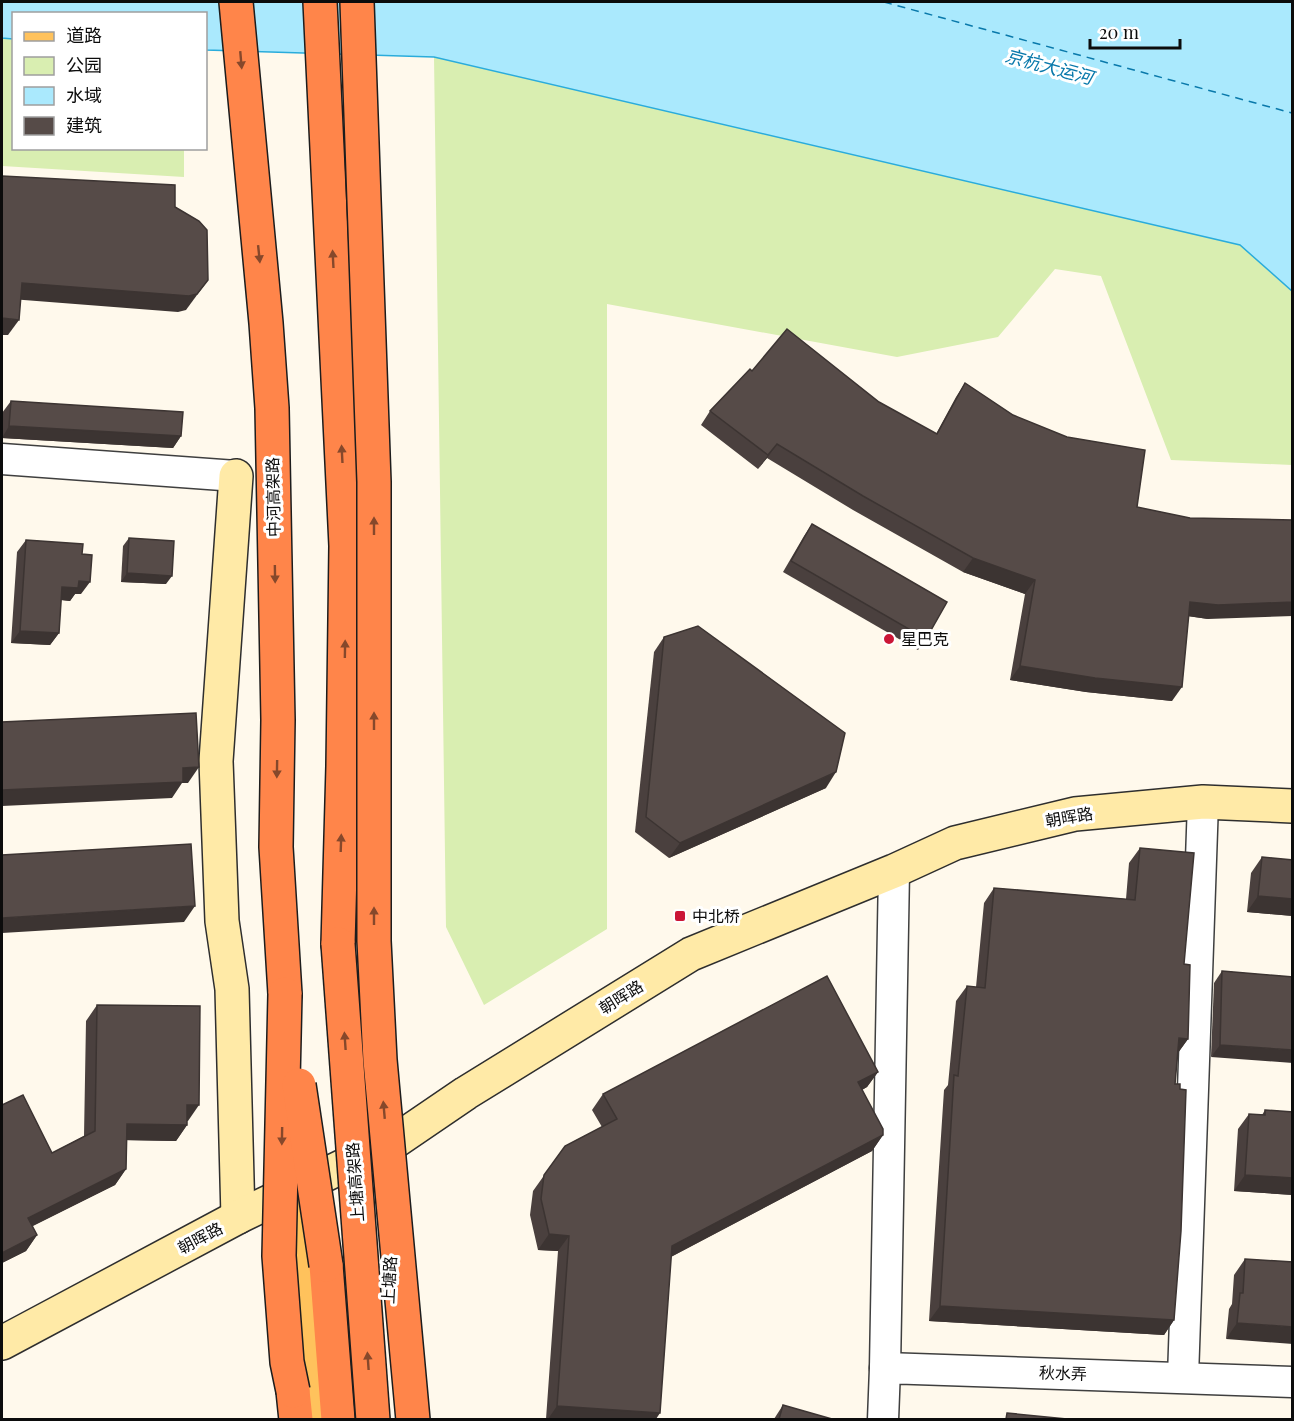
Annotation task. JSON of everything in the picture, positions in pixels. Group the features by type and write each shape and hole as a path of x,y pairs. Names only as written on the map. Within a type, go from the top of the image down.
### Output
{"highway":[{"name":"中河高架路","path":"236,2 272,408 278,720 276,847 285,994"},
{"path":"320,2 346,546 338,944"},
{"path":"357,2 374,483 374,941 380,1060 413,1419"},
{"path":"338,944 374,825"},
{"name":"上塘高架路","path":"338,944 372,1419"},
{"path":"285,994 279,1256 287,1362 296,1419"},
{"path":"285,994 326,1265 338,1419"}],"main road":[{"name":"上塘路","path":"397,1140 387,1311 397,1419"},
{"path":"295,1188 310,1419"}],"street":[{"path":"2,459 236,476 216,761 222,921 232,989 238,1217"},
{"path":"1183,1377 1203,802"},
{"name":"朝晖路","path":"2,1343 238,1217 397,1140 466,1093 691,954 894,871 955,843 1076,814 1203,802 1293,806"},
{"path":"883,1419 894,871"},
{"name":"秋水弄","path":"885,1368 1293,1382"}],"green space":[{"path":"2,37 12,38 12,150 184,150 184,177 2,166"},
{"path":"434,57 1241,245 1292,291 1292,465 1171,460 1101,276 1055,269 998,337 897,357 607,304 607,929 484,1005 446,927"}],"water":[{"name":"京杭大运河","path":"2,2 1292,2 1292,291 1240,245 434,57 207,50 207,12 12,12 12,39 2,38"}],"building":[{"path":"2,176 175,185 175,207 199,221 207,230 208,280 197,294 189,296 22,283 19,320 2,318"},
{"path":"787,329 879,402 937,434 965,383 1013,415 1067,437 1145,450 1137,507 1190,518 1293,520 1293,602 1218,605 1190,602 1182,687 1095,678 1020,666 1035,580 973,558 777,444 768,455 710,411 750,369 752,371"},
{"path":"11,401 183,412 181,436 9,426"},
{"path":"812,524 947,602 926,639 791,561"},
{"path":"129,538 174,541 172,576 127,573"},
{"path":"26,540 83,544 82,554 92,555 90,582 79,581 78,588 62,587 59,633 20,631"},
{"path":"698,626 845,733 836,772 680,843 646,817 664,637"},
{"path":"196,713 199,767 183,768 183,782 2,790 2,722"},
{"path":"191,844 195,906 2,918 2,855"},
{"path":"1140,848 1194,853 1184,964 1190,965 1188,1039 1179,1038 1175,1084 1180,1084 1180,1089 1186,1090 1181,1231 1174,1320 940,1306 954,1075 958,1076 967,986 985,988 994,888 1135,900"},
{"path":"1262,857 1293,860 1293,899 1258,896"},
{"path":"1222,971 1293,977 1293,1050 1220,1045"},
{"path":"827,976 878,1072 858,1082 883,1129 883,1135 672,1246 660,1413 557,1406 569,1236 549,1234 541,1199 544,1175 565,1146 617,1119 603,1094"},
{"path":"97,1005 200,1006 199,1105 187,1105 187,1125 127,1124 126,1169 28,1218 37,1235 2,1253 2,1105 23,1095 52,1153 95,1131"},
{"path":"1265,1110 1293,1112 1293,1178 1245,1175 1249,1114 1265,1115"},
{"path":"1245,1259 1293,1262 1293,1327 1237,1323 1240,1293 1243,1293"},
{"path":"783,1405 832,1419 779,1419"},
{"path":"1007,1413 1067,1419 1006,1419"}],"ferry route":[{"path":"884,2 1292,113"}],"place":[{"name":"星巴克","path":"889,639"},
{"name":"中北桥","path":"680,916"}]}
